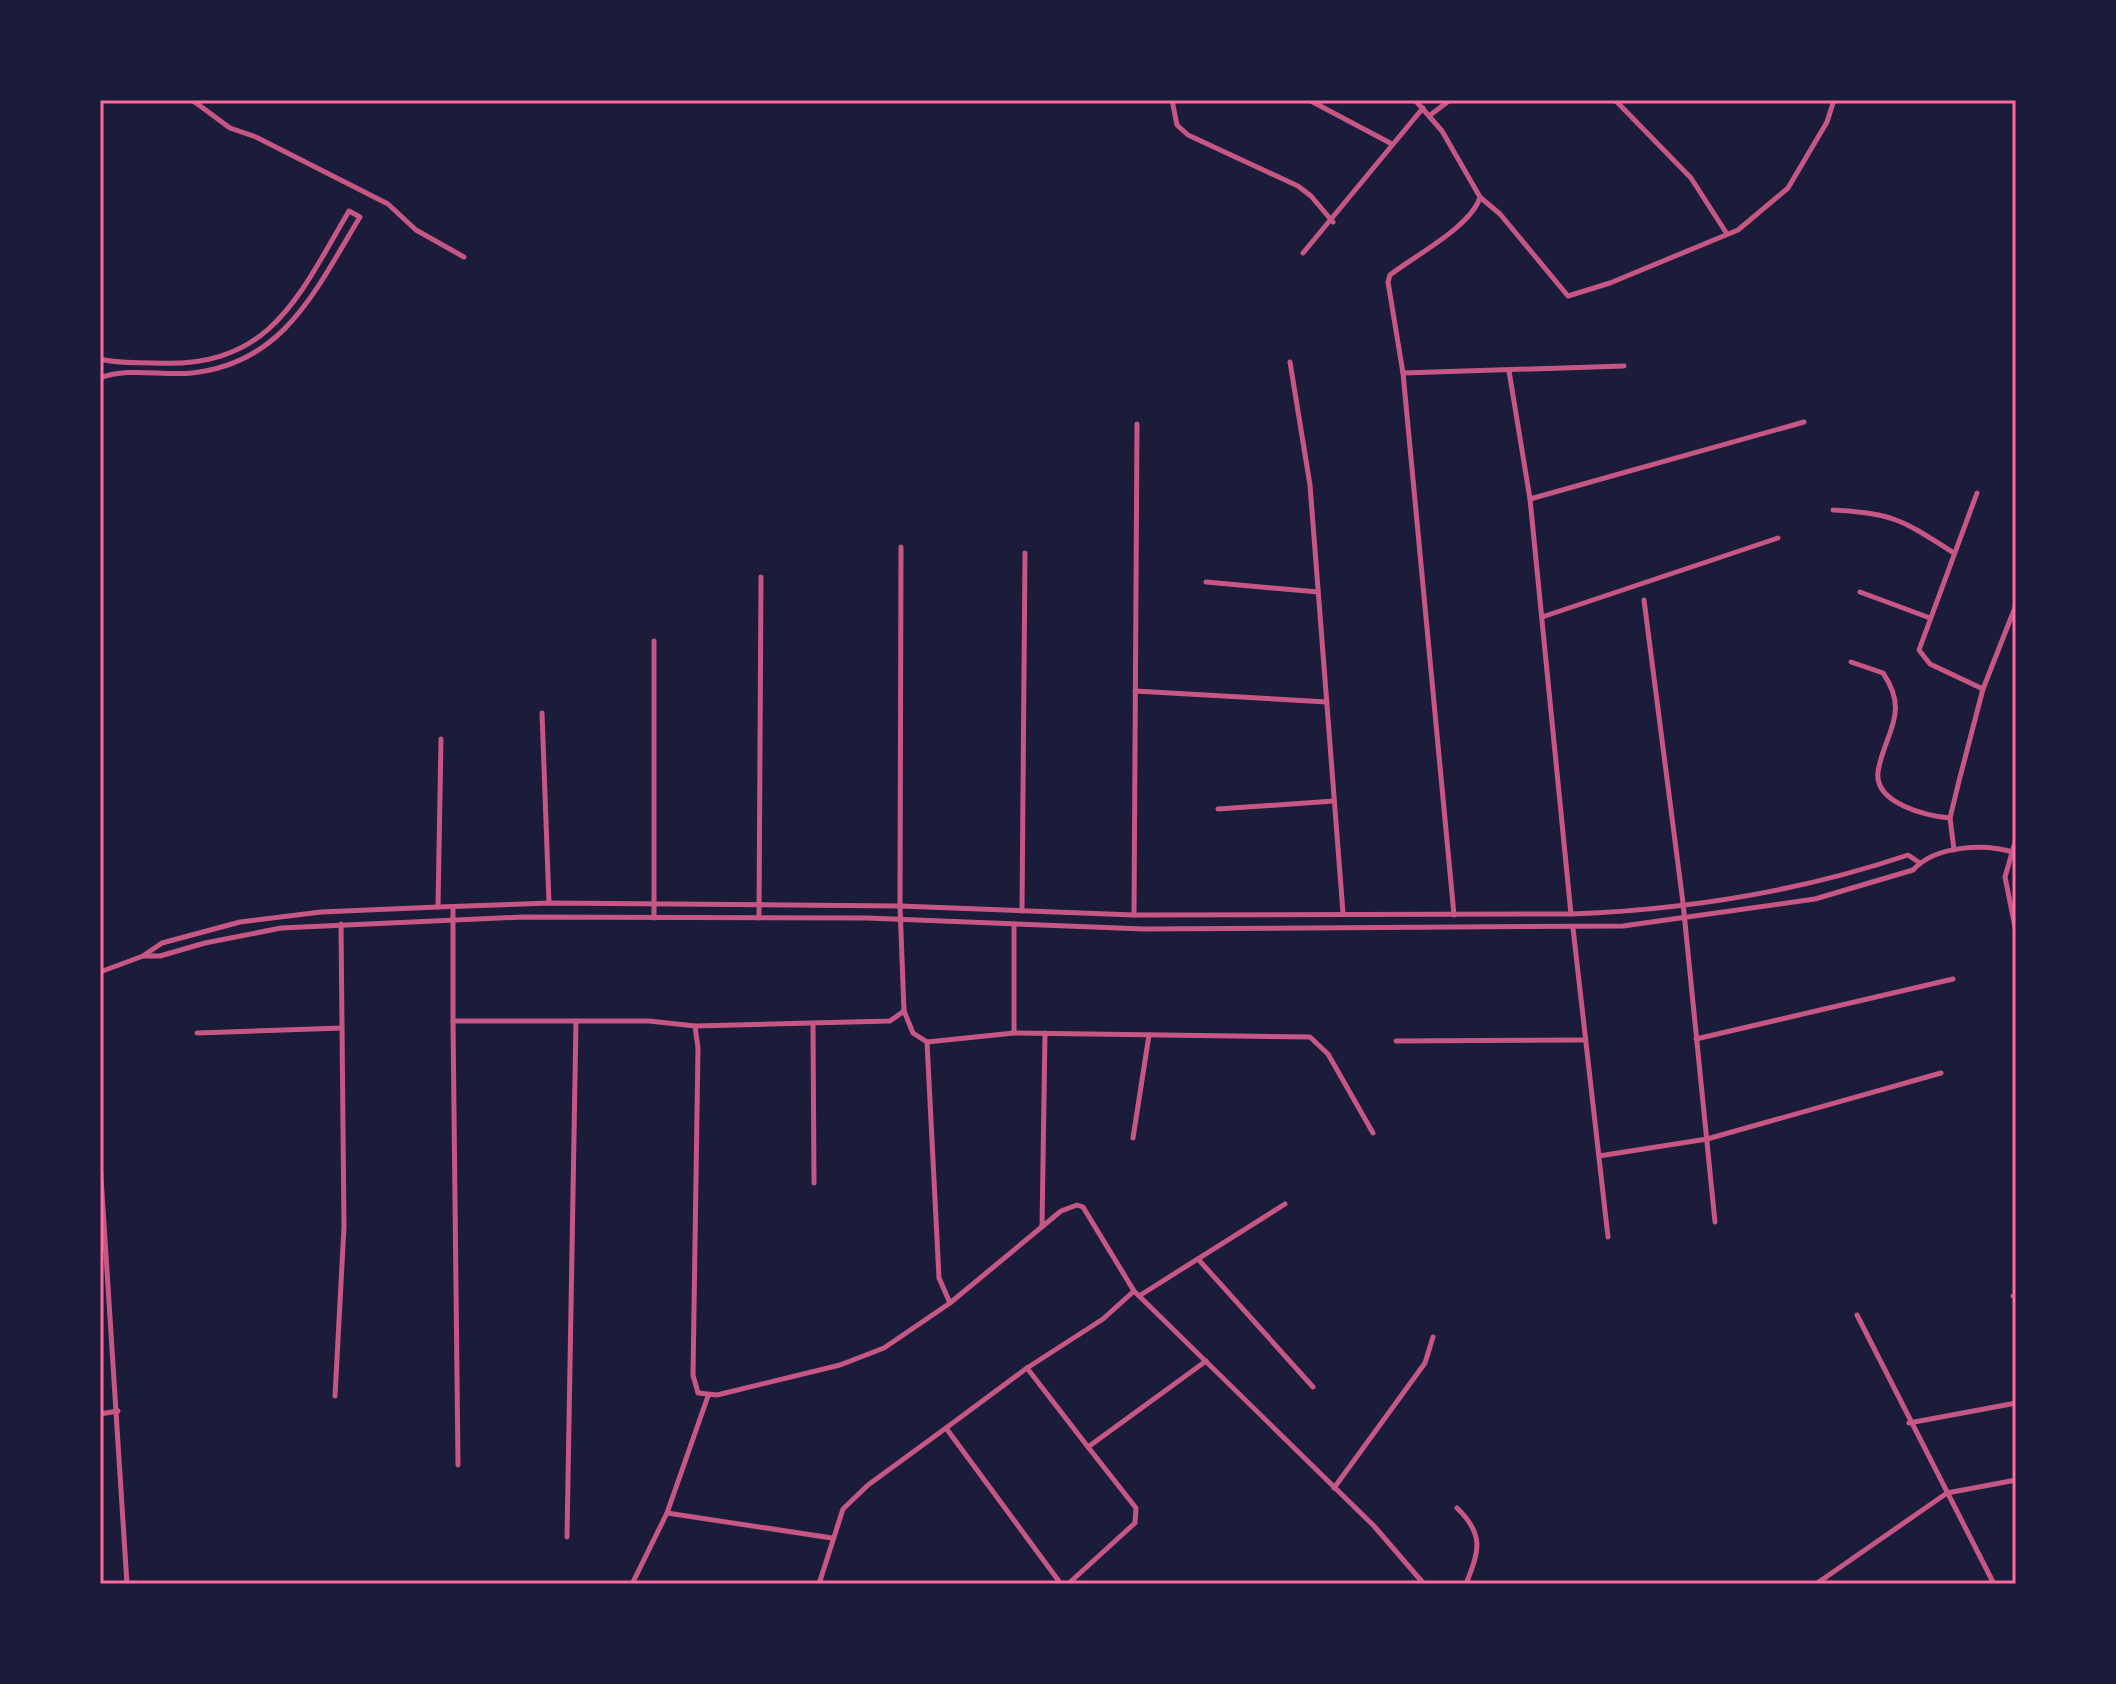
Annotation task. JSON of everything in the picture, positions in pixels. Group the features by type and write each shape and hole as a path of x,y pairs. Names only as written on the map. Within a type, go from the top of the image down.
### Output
{"street":[{"path":"192,100 230,128 256,137 388,204 416,230 464,257"},
{"path":"1172,100 1177,125 1188,135 1298,186 1333,222"},
{"path":"1309,100 1392,144"},
{"path":"1415,100 1442,131 1480,197 1500,214 1568,296 1610,283 1738,230 1788,188 1827,122 1834,100"},
{"path":"1429,116 1450,100"},
{"path":"1615,100 1691,178 1727,234"},
{"path":"1303,253 1333,222 1423,108"},
{"path":"1454,915 1403,373 1388,282 1390,275 1461,223 1477,207 1480,197"},
{"path":"100,359 170,364 208,360 232,353 272,329 302,290 349,211 360,217 312,295 280,337 235,365 170,375 110,374 100,378"},
{"path":"302,290 312,295"},
{"path":"272,329 280,337"},
{"path":"208,360 211,371"},
{"path":"1290,362 1310,485 1343,913"},
{"path":"1403,373 1624,366"},
{"path":"1509,371 1530,499 1571,914"},
{"path":"1530,499 1804,422"},
{"path":"1134,915 1137,424"},
{"path":"1977,493 1919,650 1922,658 1983,689"},
{"path":"1833,510 1877,512 1900,519 1954,553"},
{"path":"1542,617 1778,538"},
{"path":"901,547 900,906 904,1011 913,1033 927,1042 1014,1033 1310,1037 1328,1054 1373,1133"},
{"path":"1022,911 1025,553"},
{"path":"759,918 761,577"},
{"path":"1206,582 1318,592"},
{"path":"1860,592 1930,618"},
{"path":"1644,600 1683,903 1715,1222"},
{"path":"1954,850 1950,818 1983,689 2016,605"},
{"path":"654,641 654,918"},
{"path":"1851,662 1883,673 1896,701 1897,715 1877,774 1881,787 1903,806 1929,816 1950,818"},
{"path":"1135,691 1327,702"},
{"path":"542,713 549,903"},
{"path":"438,907 441,739"},
{"path":"1218,809 1334,801"},
{"path":"2016,839 2005,877 2016,932"},
{"path":"143,956 160,956 243,934 341,924 454,920 902,919 1144,929 1573,928 1684,918 1796,902 1880,882 1964,847 2014,852"},
{"path":"100,972 143,956 162,943 240,922 321,912 549,903 900,906 1134,915 1571,914 1683,903 1795,887 1841,877 1908,855 1920,863"},
{"path":"1795,887 1796,902"},
{"path":"453,907 458,1465"},
{"path":"1318,928 1319,913"},
{"path":"1512,915 1512,929"},
{"path":"335,1396 344,1227 341,924"},
{"path":"1014,924 1014,1033"},
{"path":"1573,928 1608,1237"},
{"path":"1696,1039 1953,979"},
{"path":"453,1021 813,1025 890,1021 904,1011"},
{"path":"567,1537 576,1021"},
{"path":"813,1025 814,1183"},
{"path":"695,1026 698,1048 693,1375 698,1393 708,1396 861,1357 905,1336 1070,1206 1083,1207 1134,1291 1374,1526 1424,1584"},
{"path":"197,1033 342,1028"},
{"path":"1042,1228 1045,1033"},
{"path":"1133,1138 1149,1035"},
{"path":"1396,1041 1586,1040"},
{"path":"927,1042 939,1278 950,1303"},
{"path":"1599,1156 1707,1139 1941,1073"},
{"path":"100,1161 103,1270 118,1411 127,1584"},
{"path":"1139,1296 1285,1204"},
{"path":"1198,1259 1313,1387"},
{"path":"819,1584 843,1509 854,1496 1027,1368 1103,1319 1134,1291"},
{"path":"1857,1315 1909,1423 1994,1584"},
{"path":"1334,1488 1425,1363 1433,1337"},
{"path":"1088,1447 1206,1361"},
{"path":"1027,1368 1136,1508 1138,1517 1068,1584"},
{"path":"632,1584 667,1513 708,1396"},
{"path":"1909,1423 2016,1403"},
{"path":"100,1414 118,1411"},
{"path":"946,1428 1061,1584"},
{"path":"1816,1584 1947,1493 2016,1480"},
{"path":"1457,1508 1472,1522 1478,1544 1466,1584"},
{"path":"667,1513 832,1538"}]}
